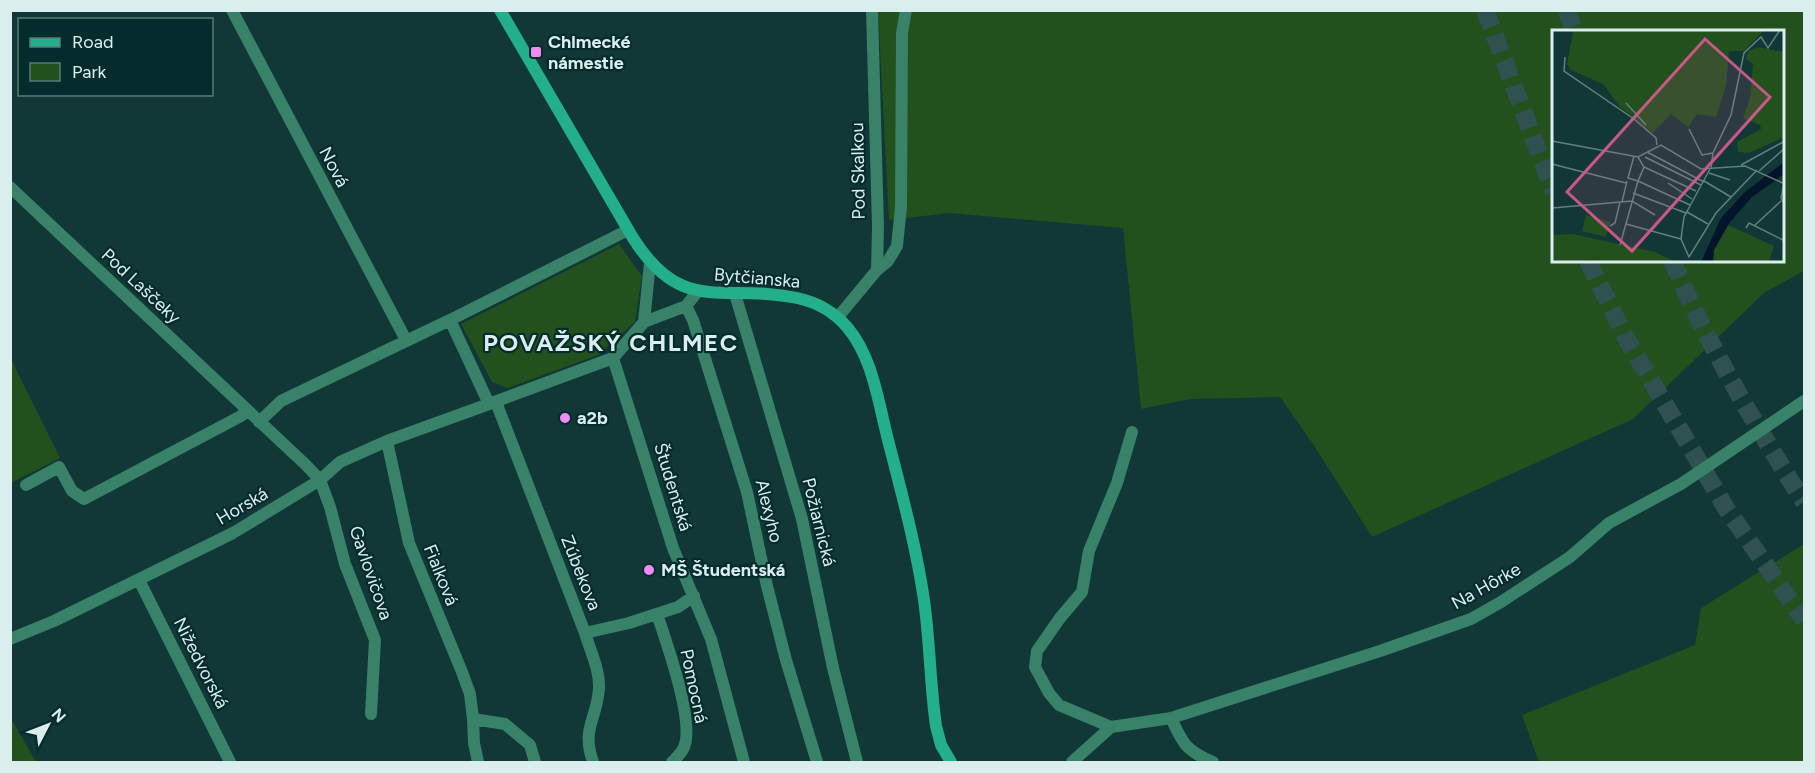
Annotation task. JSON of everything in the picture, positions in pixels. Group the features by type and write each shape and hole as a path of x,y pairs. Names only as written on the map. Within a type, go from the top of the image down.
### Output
{"main road":[{"name":"Bytčianska","path":"500,10 628,230 650,263 672,282 698,291 799,298 816,304 838,317 859,344 869,367 881,410 919,571 936,726 941,745 951,762"}],"street":[{"name":"Nová","path":"232,10 406,340"},
{"name":"Pod Skalkou","path":"872,10 878,227 877,270"},
{"path":"838,317 877,270 888,261 897,246 902,33 906,10"},
{"name":"Pod Laščeky","path":"10,187 320,480"},
{"path":"259,422 281,401 450,320 628,230"},
{"path":"644,322 650,263"},
{"path":"450,320 492,403 614,358 644,322 686,306 698,291"},
{"name":"Požiarnická","path":"735,294 802,519 833,668 857,762"},
{"name":"Alexyho","path":"686,306 702,349 747,492 786,660 817,762"},
{"name":"Študentská","path":"614,358 673,548 711,639 744,762"},
{"name":"Na Hôrke","path":"1112,727 1171,718 1359,659 1471,619 1570,556 1609,523 1681,484 1804,401"},
{"name":"Horská","path":"10,639 233,533 320,480 340,462 387,441 492,403"},
{"name":"Zúbekova","path":"492,403 585,633 599,685 587,739 593,762"},
{"path":"26,485 59,467 72,491 84,499 242,416 247,411"},
{"path":"1072,762 1112,727 1059,705 1049,693 1035,667 1037,651 1082,592 1089,551 1114,493 1132,432"},
{"name":"Fialková","path":"387,441 409,543 470,694 478,762"},
{"name":"Gavlovičova","path":"320,480 330,507 345,564 375,640 371,714"},
{"name":"Nižedvorská","path":"139,579 230,762"},
{"path":"585,633 678,607 694,596"},
{"name":"Pomocná","path":"657,614 681,693 687,726 684,747 672,762"},
{"path":"1171,718 1183,744 1199,756 1213,762"},
{"path":"473,719 505,724 530,745 535,762"}],"green space":[{"path":"878,11 1804,11 1804,271 1765,292 1633,419 1372,537 1280,397 1190,399 1141,409 1123,228 949,213 889,220"},
{"path":"619,244 642,276 635,322 598,355 508,388 492,382 461,324"},
{"path":"11,359 60,458 10,483"},
{"path":"1804,544 1804,762 1539,762 1522,715 1695,645 1701,608"},
{"path":"11,718 36,762 11,762"}],"tunnel":[{"path":"1485,10 1552,187"},
{"path":"1566,10 1574,30"},
{"path":"1588,262 1626,338 1726,508 1804,620"},
{"path":"1672,262 1733,384 1804,502"}],"place":[{"name":"Chlmecké námestie","path":"536,52"},
{"name":"a2b","path":"565,418"},
{"name":"MŠ Študentská","path":"649,570"}],"district":[{"name":"POVAŽSKÝ CHLMEC","path":"611,342"}]}
